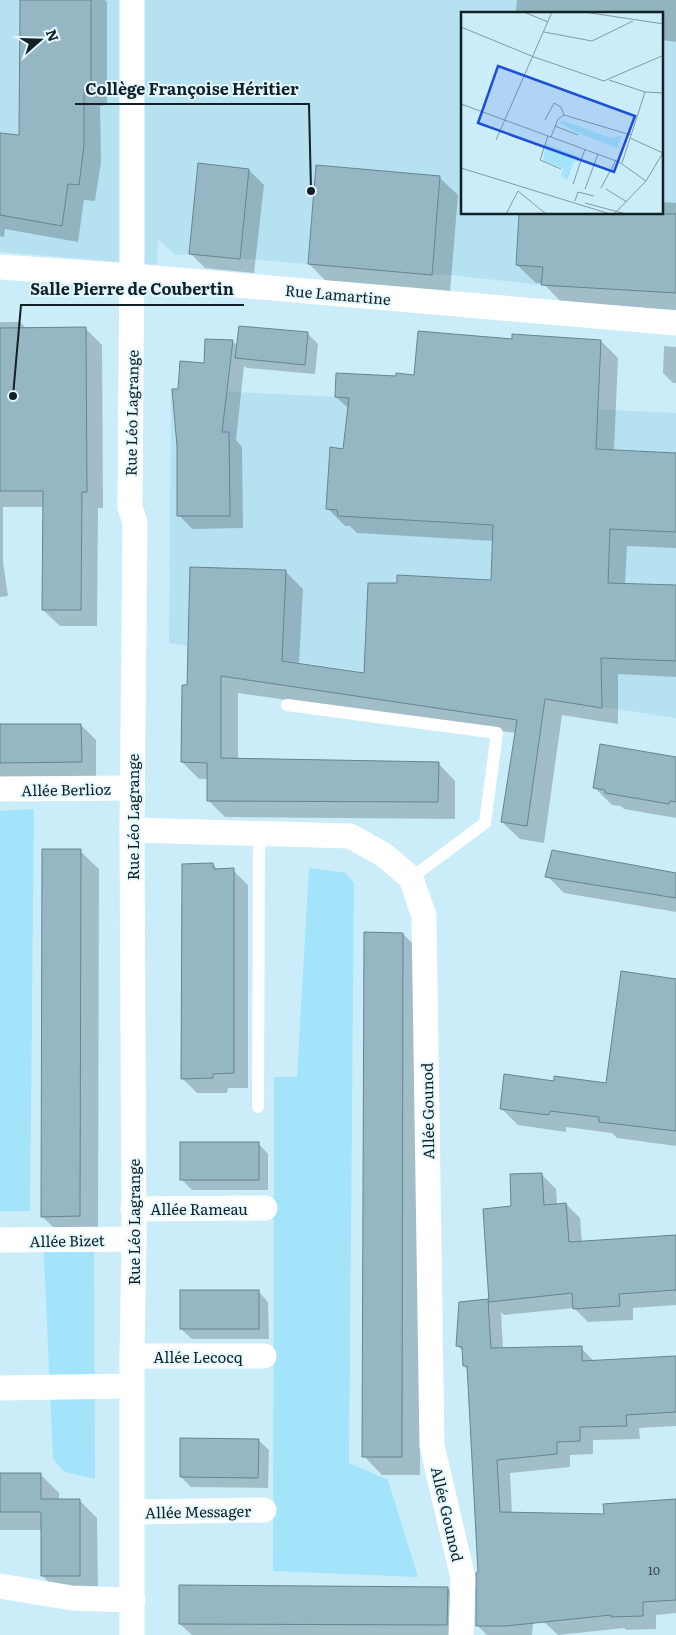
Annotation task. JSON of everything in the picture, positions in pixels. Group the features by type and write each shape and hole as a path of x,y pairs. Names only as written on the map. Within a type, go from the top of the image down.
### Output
{"street":[{"name":"Rue Léo Lagrange","path":"132,0 130,507 135,522 132,788 134,1239 132,1635"},
{"name":"Rue Lamartine","path":"0,267 132,276 676,323"},
{"name":"Allée Berlioz","path":"0,790 132,788"},
{"name":"Allée Gounod","path":"132,830 350,836 384,855 410,878 424,916 432,1446 463,1578 461,1635"},
{"name":"Allée Rameau","path":"133,1209 265,1208"},
{"name":"Allée Bizet","path":"0,1240 134,1239"},
{"name":"Allée Lecocq","path":"132,1356 264,1356"},
{"path":"0,1388 132,1386"},
{"name":"Allée Messager","path":"132,1512 264,1510"},
{"path":"0,1586 72,1598 133,1600"}],"lane":[{"path":"287,704 497,733 485,823 410,878"},
{"path":"258,1107 259,833"}],"shaded area":[{"path":"0,0 676,0 676,293 541,285 441,274 432,275 189,254 175,255 158,239 157,265 0,252"},
{"path":"171,389 676,413 676,718 169,643"},
{"path":"34,809 30,1211 0,1211 0,811"},
{"path":"309,868 346,873 354,883 349,1463 388,1480 418,1577 273,1571 274,1077 297,1077"},
{"path":"94,1231 95,1479 65,1472 53,1459 43,1234"}],"building":[{"path":"20,0 91,0 91,89 84,89 84,145 79,185 68,184 62,226 0,215 0,133 19,135"},
{"path":"198,163 249,169 240,259 189,254"},
{"path":"316,165 440,176 432,275 308,264"},
{"path":"676,214 676,293 541,285 543,267 516,265 519,215"},
{"path":"239,326 308,332 305,365 235,358"},
{"path":"86,327 87,492 82,492 81,610 42,610 43,491 0,491 0,328"},
{"path":"418,331 512,339 512,334 601,340 596,449 676,453 676,532 610,529 608,583 676,585 676,661 601,658 602,708 545,699 527,826 501,822 517,720 221,676 221,758 439,762 438,802 207,801 207,763 181,762 182,685 187,685 190,567 286,570 282,661 364,673 368,583 397,583 397,575 491,580 493,525 338,516 337,510 326,509 330,447 343,449 349,398 335,397 336,373 396,376 396,373 414,375"},
{"path":"205,339 233,340 222,432 229,432 230,516 177,516 177,446 172,389 178,389 180,361 204,363"},
{"path":"0,724 81,724 82,762 0,763"},
{"path":"600,744 676,757 676,802 670,801 669,804 605,793 605,790 593,788"},
{"path":"42,849 81,849 80,1216 41,1217"},
{"path":"552,850 676,873 676,898 545,877"},
{"path":"213,863 214,869 234,868 234,1073 213,1074 213,1078 181,1079 182,864"},
{"path":"364,932 403,933 402,1457 362,1457"},
{"path":"621,971 676,979 676,1131 599,1122 599,1117 550,1111 549,1115 500,1109 504,1074 554,1081 554,1076 606,1083"},
{"path":"180,1142 259,1142 259,1180 180,1180"},
{"path":"542,1173 544,1205 566,1203 569,1242 676,1235 676,1290 619,1294 620,1306 573,1309 572,1293 489,1302 483,1209 511,1206 510,1174"},
{"path":"180,1290 259,1290 259,1329 180,1329"},
{"path":"488,1299 491,1348 582,1346 582,1361 676,1356 676,1412 626,1415 627,1426 580,1427 580,1441 557,1442 557,1454 497,1460 500,1512 604,1514 603,1504 676,1499 676,1600 643,1602 643,1616 611,1617 611,1615 506,1626 476,1626 476,1573 478,1572 467,1366 463,1366 462,1347 456,1346 459,1302"},
{"path":"180,1438 259,1439 258,1478 180,1477"},
{"path":"0,1473 41,1473 41,1499 80,1499 80,1576 41,1576 41,1512 0,1512"},
{"path":"179,1585 448,1587 447,1625 179,1624"}],"place":[{"name":"Collège Françoise Héritier","path":"311,191"},
{"name":"Salle Pierre de Coubertin","path":"13,396"}]}
